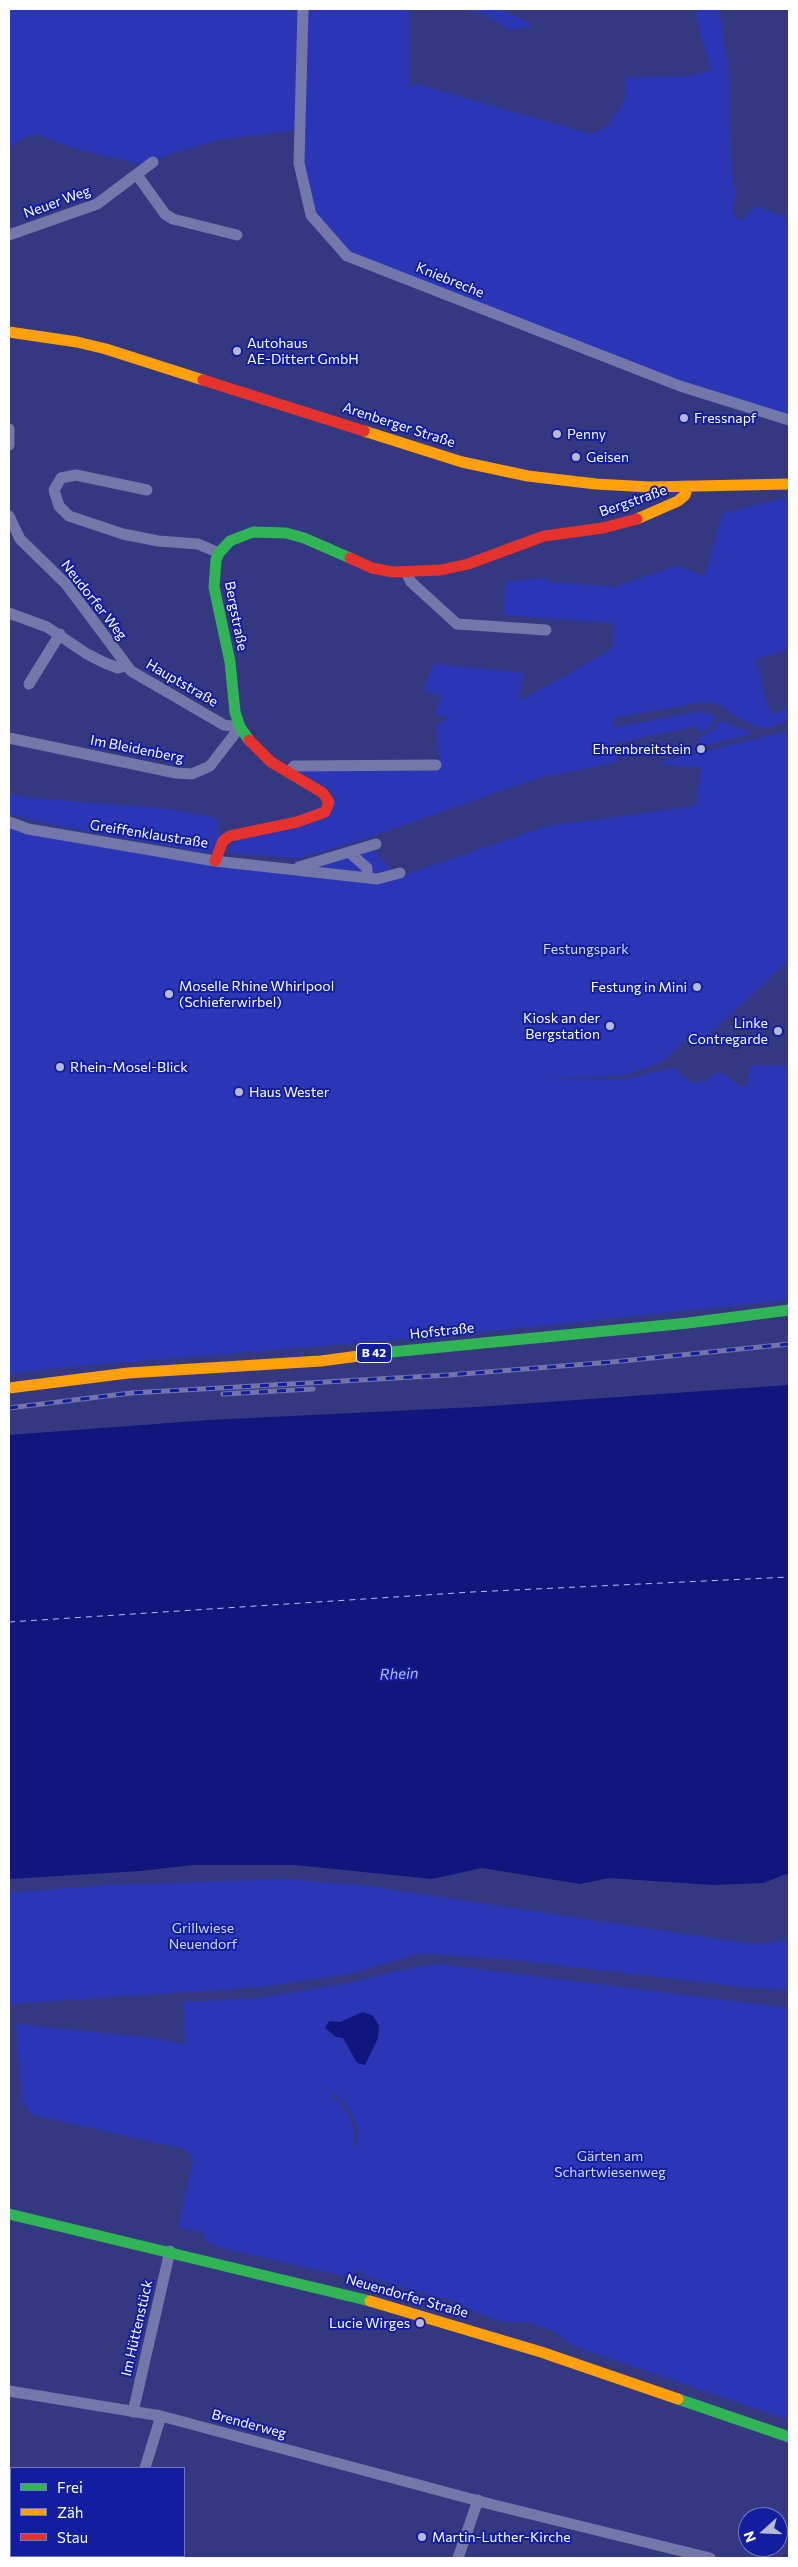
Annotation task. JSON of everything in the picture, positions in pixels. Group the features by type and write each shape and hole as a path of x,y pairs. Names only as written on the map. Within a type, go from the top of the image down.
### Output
{"street":[{"name":"Kniebreche","path":"303,9 299,163 311,215 348,256 662,379 789,420"},
{"name":"Neuer Weg","path":"9,235 97,204 154,162"},
{"path":"137,175 165,214 173,219 237,235"},
{"name":"Arenberger Straße","path":"9,332 77,342 106,349 488,468 545,479 596,484 688,486 789,484"},
{"path":"9,429 9,445"},
{"path":"147,490 85,476 61,478 54,490 59,506 85,528 140,538 203,546 219,553"},
{"name":"Bergstraße","path":"215,861 222,841 230,836 297,822 325,812 329,807 328,797 271,762 257,749 240,727 235,712 230,662 214,593 214,568 219,553 237,537 253,532 275,532 304,538 372,568 406,572 458,567 544,536 620,524 678,501 685,495 688,486"},
{"name":"Neudorfer Weg","path":"9,516 12,533 66,584 126,666"},
{"path":"406,572 411,582 457,624 546,630"},
{"name":"Hauptstraße","path":"9,613 36,622 60,634 96,658 118,668 126,666 137,675 224,725 240,727"},
{"path":"29,684 60,634"},
{"name":"Im Bleidenberg","path":"9,738 184,774 192,774 210,766 240,727"},
{"path":"289,772 294,766 436,765"},
{"name":"Greiffenklaustraße","path":"9,822 38,831 215,861 368,878 382,878 400,872"},
{"name":"Greiffenklaustraße","path":"286,869 350,853 376,844"},
{"path":"350,853 366,868 368,878"},
{"name":"Hofstraße","path":"9,1388 128,1373 320,1361 425,1347 688,1323 789,1310"},
{"name":"Neuendorfer Straße","path":"9,2214 349,2294 531,2348 789,2437"},
{"name":"Im Hüttenstück","path":"134,2412 170,2251"},
{"name":"Brenderweg","path":"9,2391 161,2416 478,2500 710,2558"},
{"path":"145,2467 161,2416"},
{"path":"458,2558 478,2500"}],"green space":[{"path":"9,9 409,9 409,88 417,84 591,134 608,126 626,98 625,78 693,76 711,70 697,20 696,9 719,9 729,77 731,169 735,190 733,215 742,221 755,206 789,218 789,416 680,381 350,252 316,212 296,130 217,140 140,164 84,151 37,135 27,136 9,148"},
{"path":"464,9 500,9 534,25 511,30 484,15"},
{"path":"789,497 789,649 756,659 765,698 771,712 775,715 788,707 789,720 769,728 757,727 735,716 719,705 704,702 613,718 614,728 691,713 702,712 714,715 715,717 708,729 698,732 697,726 615,743 618,762 538,778 364,839 299,858 229,853 230,844 336,800 330,790 296,770 440,767 436,726 449,718 435,713 441,696 423,690 434,664 524,673 518,699 526,698 613,648 614,623 503,615 506,581 548,578 547,582 615,587 676,566 705,576 723,513"},
{"path":"720,721 752,734 700,746 699,737 712,731"},
{"name":"Festungspark","path":"789,731 789,960 697,1046 685,1040 668,1057 653,1066 623,1075 542,1080 623,1079 674,1068 692,1083 706,1081 719,1071 740,1086 747,1086 751,1065 789,1065 789,1300 452,1335 66,1367 9,1374 9,825 293,874 374,850 398,877 548,826 696,806 701,768 656,763"},
{"path":"9,794 30,798 169,809 217,818 221,837 213,851 209,853 69,828 9,814"},
{"name":"Grillwiese Neuendorf","path":"285,1879 367,1886 745,1943 766,1944 789,1939 789,1990 751,1988 515,1960 420,1953 353,1973 262,1987 9,2004 9,1893 108,1885"},
{"name":"Gärten am Schartwiesenweg","path":"438,1964 789,2008 789,2420 571,2345 554,2331 527,2322 505,2322 477,2313 457,2302 368,2277 356,2269 348,2277 210,2245 203,2233 178,2227 193,2161 188,2150 33,2115 22,2102 16,2024 153,2038 185,2044 183,2002 260,1998 350,1983 396,1971","holes":["334,2092 352,2113 358,2131 356,2148 353,2147 354,2131 349,2114 333,2096"]}],"water":[{"name":"Rhein","path":"789,1385 789,1873 763,1883 712,1885 609,1878 580,1884 482,1868 432,1879 295,1865 193,1865 140,1871 9,1879 9,1435 209,1420 476,1407"},
{"path":"363,2012 373,2016 379,2025 378,2038 365,2065 357,2063 343,2038 336,2037 325,2028 329,2021 340,2022"}],"ferry route":[{"path":"9,1622 472,1592 789,1577"}],"railway":[{"path":"9,1408 131,1393 449,1375 612,1362 789,1344"},
{"path":"223,1394 313,1389"}],"traffic: fast":[{"path":"249,740 240,727 235,712 230,662 214,587 216,560 219,553 230,541 253,532 286,533 304,538 350,558"},
{"path":"381,1353 688,1323 789,1310"},
{"path":"9,2214 370,2301"},
{"path":"678,2399 789,2437"}],"traffic: slow":[{"path":"9,332 77,342 106,349 203,380"},
{"path":"364,431 462,462 528,476 596,484 650,487 789,484"},
{"path":"637,519 678,501 685,495 688,486"},
{"path":"9,1388 128,1373 321,1361 381,1353"},
{"path":"370,2301 541,2352 678,2399"}],"traffic: jam":[{"path":"203,380 364,431"},
{"path":"350,558 372,568 393,572 441,570 468,564 544,536 603,528 637,519"},
{"path":"215,861 223,841 230,836 297,822 325,812 329,802 323,793 271,762 249,740"}],"place":[{"name":"Autohaus AE-Dittert GmbH","path":"237,351"},
{"name":"Fressnapf","path":"684,418"},
{"name":"Penny","path":"557,434"},
{"name":"Geisen","path":"576,457"},
{"name":"Ehrenbreitstein","path":"701,749"},
{"name":"Festung in Mini","path":"697,987"},
{"name":"Moselle Rhine Whirlpool (Schieferwirbel)","path":"169,994"},
{"name":"Kiosk an der Bergstation","path":"610,1026"},
{"name":"Linke Contregarde","path":"778,1031"},
{"name":"Rhein-Mosel-Blick","path":"60,1067"},
{"name":"Haus Wester","path":"239,1092"},
{"name":"Lucie Wirges","path":"420,2323"},
{"name":"Martin-Luther-Kirche","path":"422,2537"}]}
